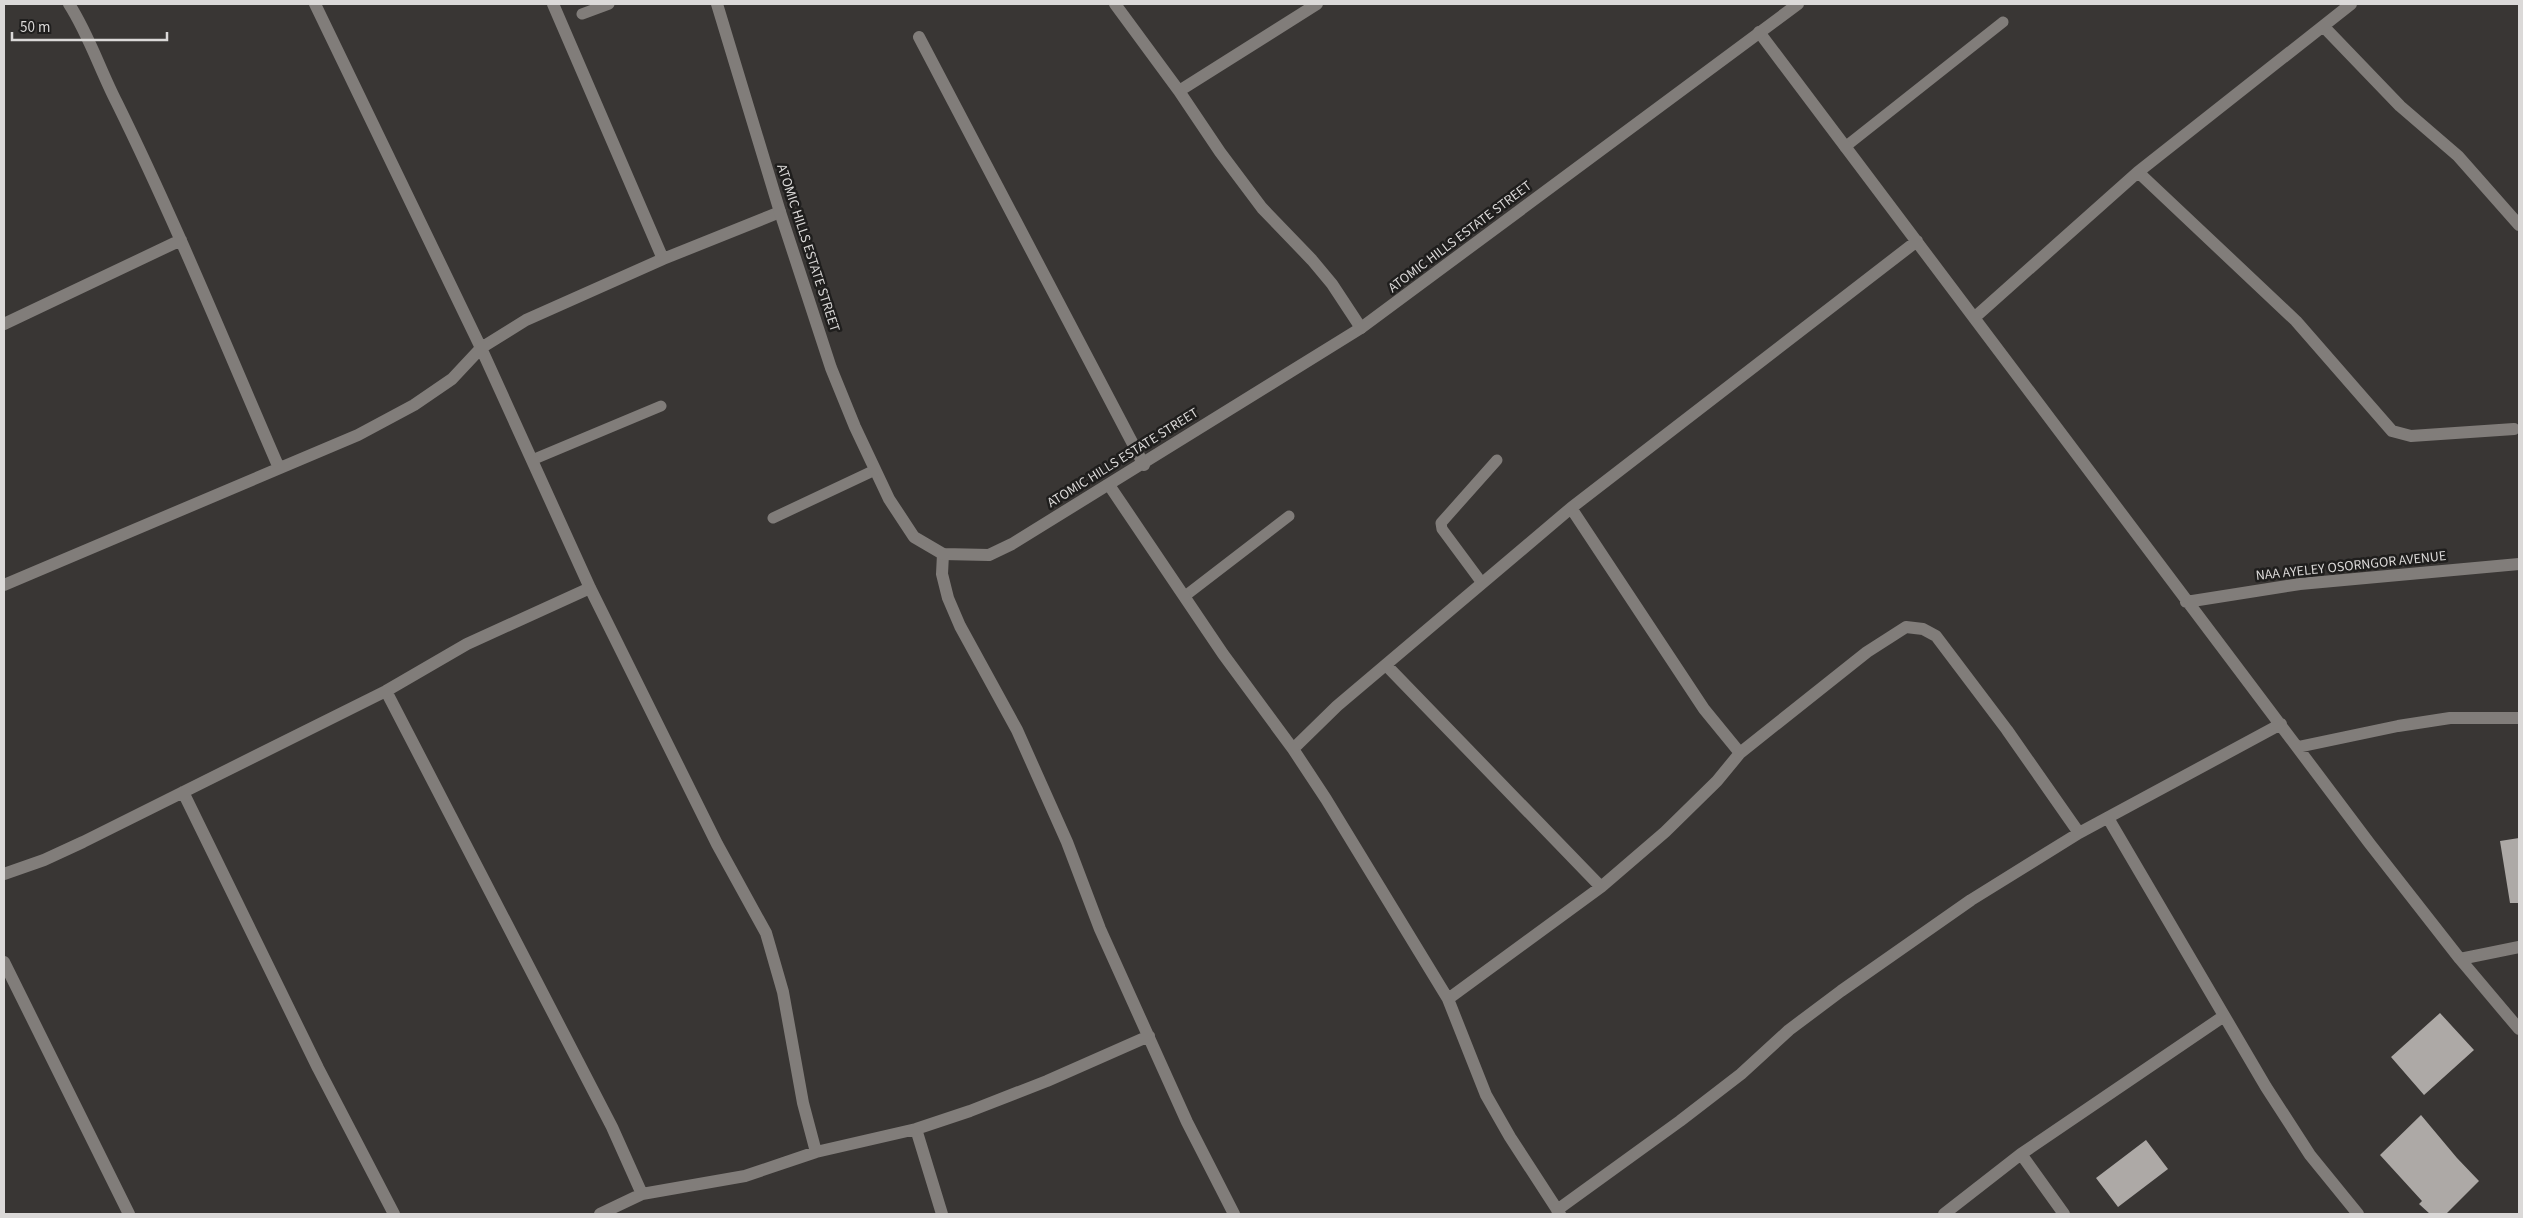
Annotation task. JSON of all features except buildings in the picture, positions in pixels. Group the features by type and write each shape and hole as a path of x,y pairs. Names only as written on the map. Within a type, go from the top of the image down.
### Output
{"street":[{"path":"69,4 84,27 108,85 181,240 279,468"},
{"path":"316,4 481,348 590,588 717,844 766,933 783,992 803,1103 816,1152"},
{"path":"553,4 664,259"},
{"name":"ATOMIC HILLS ESTATE STREET","path":"717,4 780,212 831,368 875,470 896,512 914,537 943,554 989,555 1012,544 1144,465 1361,328 1798,4"},
{"path":"1115,4 1262,208 1312,260 1332,284 1361,328"},
{"path":"1179,91 1317,4"},
{"path":"1974,318 2138,172 2351,4"},
{"path":"2324,27 2400,106 2458,156 2517,219"},
{"path":"1759,32 2186,602 2460,960 2519,1029"},
{"path":"918,37 1144,465"},
{"path":"2138,172 2296,320 2392,431 2411,436 2514,429"},
{"path":"4,585 358,435 414,405 452,380 481,348 526,320 664,259 780,212"},
{"path":"4,324 181,240"},
{"path":"1293,749 1337,706 1571,508 1917,241"},
{"path":"1109,485 1186,596 1223,654 1293,749 1326,799 1448,999 1486,1095 1510,1137 1559,1212 1740,1074 1789,1030 1841,990 1971,900 2079,833 2281,724"},
{"path":"1571,508 1704,709 1740,753"},
{"path":"943,554 942,574 948,598 960,626 1017,730 1067,842 1100,929 1187,1122 1234,1214"},
{"name":"NAA AYELEY OSORNGOR AVENUE","path":"2186,602 2300,584 2519,564"},
{"path":"4,874 44,860 386,691 467,644 590,588"},
{"path":"1448,999 1601,887 1665,832 1717,781 1740,753 1867,652 1906,627 1923,628 1936,636 2079,833"},
{"path":"1386,665 1601,887"},
{"path":"386,691 603,1110 642,1194"},
{"path":"2298,747 2398,726 2450,718 2519,718"},
{"path":"183,792 318,1068 394,1214"},
{"path":"2108,818 2224,1016 2310,1155 2358,1214"},
{"path":"2460,960 2519,948"},
{"path":"4,962 129,1214"},
{"path":"1944,1214 2021,1154 2224,1016"},
{"path":"600,1214 642,1194 746,1176 816,1152 916,1129 970,1111 1047,1081 1149,1036"},
{"path":"916,1129 942,1214"},
{"path":"2021,1154 2064,1214"}],"lane":[{"path":"582,14 609,4"},
{"path":"1845,148 2003,22"},
{"path":"532,460 661,406"},
{"path":"1482,583 1442,529 1440,523 1497,460"},
{"path":"773,518 875,470"},
{"path":"1186,596 1289,516"}]}
